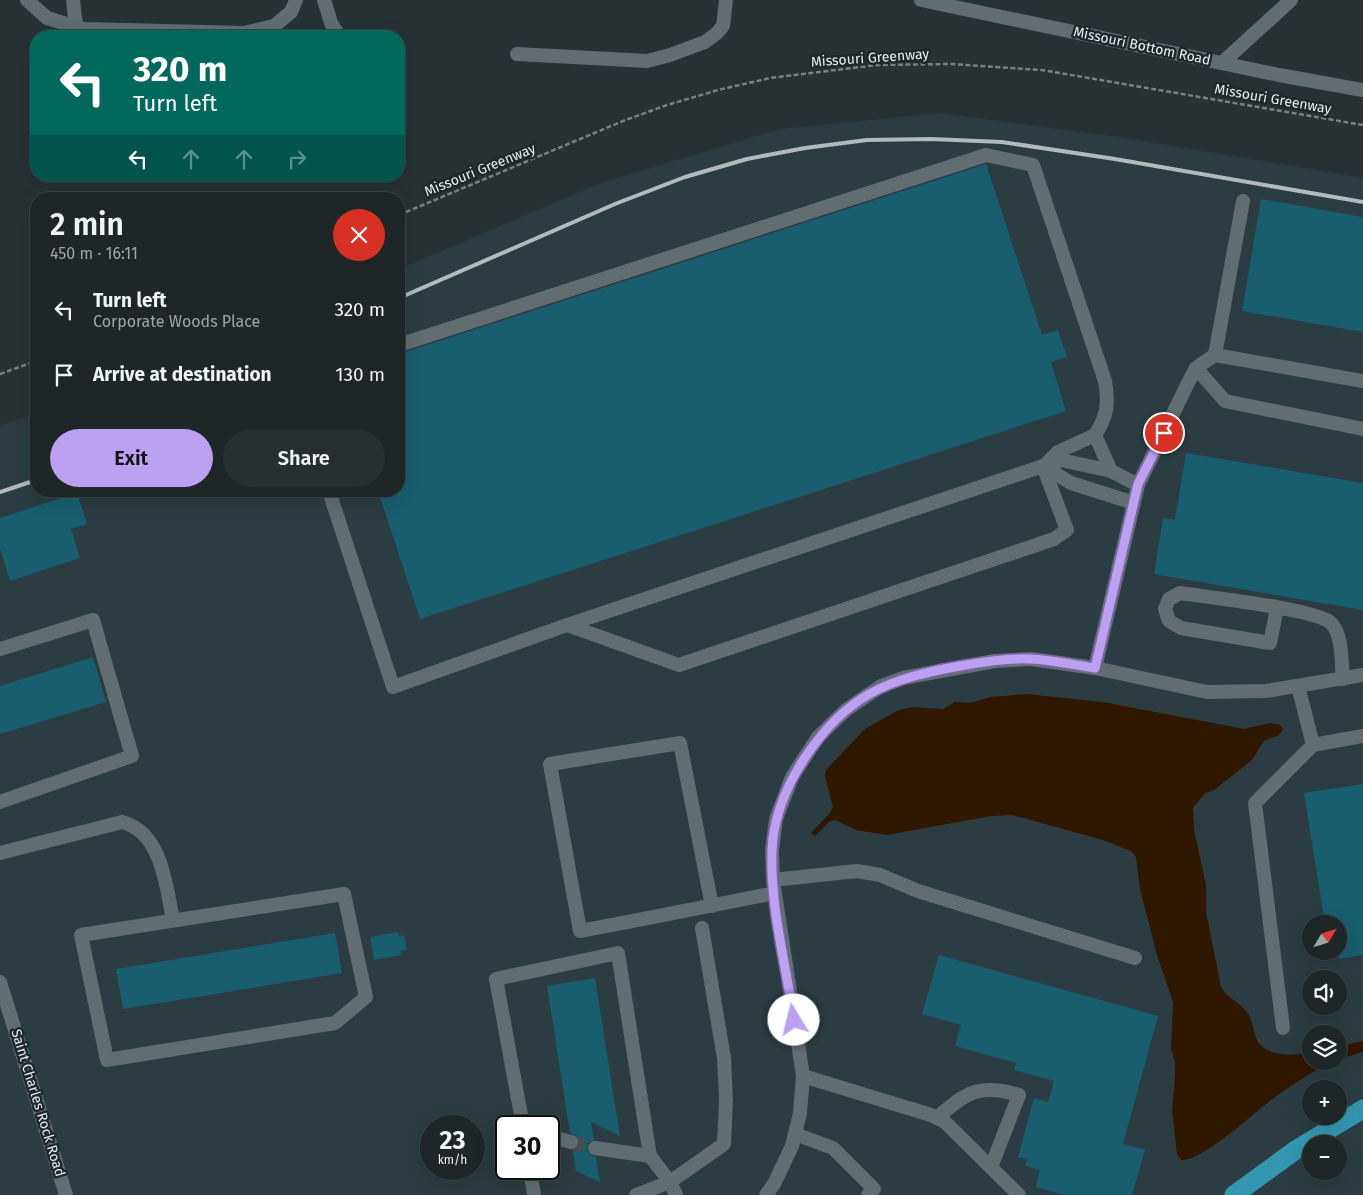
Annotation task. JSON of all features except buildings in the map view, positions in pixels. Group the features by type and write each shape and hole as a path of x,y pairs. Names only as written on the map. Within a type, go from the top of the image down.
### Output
{"highway":[{"path":"1234,1195 1297,1149 1363,1109"}],"street":[{"path":"27,0 47,18 93,29 131,30"},
{"path":"36,0 47,18"},
{"path":"73,0 76,26"},
{"path":"257,30 274,26 290,12 296,0"},
{"path":"324,0 331,23 335,30"},
{"path":"517,54 647,61 705,42 717,34 723,26 726,0"},
{"name":"Missouri Bottom Road","path":"922,0 1222,63 1363,90"},
{"path":"1222,63 1291,0"},
{"path":"405,343 986,155 1033,165 1105,381 1108,400 1105,420 1095,435 1058,452 1043,466"},
{"path":"1215,356 1243,201"},
{"path":"1095,668 1138,484 1196,368 1215,356 1363,381"},
{"path":"1196,368 1225,401 1363,429"},
{"path":"1095,435 1110,471"},
{"path":"331,497 393,687 567,625 1061,460 1110,471 1138,484"},
{"path":"1043,466 1071,483 1134,504"},
{"path":"567,625 678,665 1054,539 1067,530 1043,466"},
{"path":"1277,608 1270,643 1181,628 1169,621 1165,609 1169,599 1180,593 1277,608 1311,614 1330,623 1339,637 1343,679"},
{"path":"0,649 93,620 132,756 0,802"},
{"path":"766,1195 774,1184 792,1146 800,1113 803,1076 774,887 772,850 776,819 792,777 818,737 846,710 881,686 923,673 995,660 1031,659 1095,668 1207,692 1238,693 1298,686 1363,675"},
{"path":"1298,686 1313,745"},
{"path":"1283,1028 1255,803 1313,745 1363,736"},
{"path":"712,906 680,743 550,764 580,931 712,906 774,887 857,871 880,876 918,891 1135,958"},
{"path":"0,853 122,822 132,825 140,830 156,852 164,875 173,920"},
{"path":"344,894 366,997 335,1023 107,1060 81,935 173,920 344,894"},
{"path":"636,1195 676,1191 724,1144 726,1100 724,1058 702,928"},
{"path":"521,1115 496,979 618,953 650,1156 676,1191"},
{"name":"Saint Charles Rock Road","path":"0,982 5,1018 66,1195"},
{"path":"803,1076 937,1118 958,1134 1019,1195"},
{"path":"937,1118 962,1097 974,1091 1000,1089 1019,1095 991,1167"},
{"path":"794,1134 833,1148 874,1189 868,1195"},
{"path":"560,1139 571,1142"},
{"path":"595,1148 650,1156"},
{"path":"532,1180 534,1195"}],"path":[{"name":"Missouri Greenway","path":"405,212 623,121 667,105 718,90 770,78 877,65 951,64 1042,70 1363,124"},
{"path":"0,374 30,363"}],"shaded area":[{"path":"940,113 1119,137 1363,178 1363,1195 0,1195 0,426 30,415 30,497 405,497 405,266 601,183 781,129"},
{"path":"1026,694 1103,702 1244,729 1270,723 1280,725 1283,729 1279,735 1264,741 1252,760 1214,790 1205,793 1193,808 1194,830 1206,885 1206,912 1221,987 1248,1014 1261,1046 1281,1054 1302,1054 1302,1070 1317,1070 1275,1097 1215,1145 1202,1153 1181,1160 1177,1154 1172,1110 1175,1076 1175,1062 1171,1049 1173,1002 1157,955 1140,889 1136,857 1131,851 1103,840 1012,815 991,816 887,835 856,830 835,820 829,822 815,836 811,833 833,807 825,776 826,770 865,729 897,711 912,707 943,709 955,702 970,703 990,697"},
{"path":"1363,1041 1363,1052 1347,1057 1347,1044"}],"tunnel":[{"path":"571,1142 595,1148"}],"railway":[{"path":"405,295 615,204 685,177 747,159 805,148 867,140 931,139 1002,142 1115,159 1363,202"},
{"path":"0,492 30,482"}],"route":[{"path":"794,1020 776,908 772,850 776,819 792,777 818,737 846,710 881,686 902,678 995,660 1031,659 1095,668 1138,484 1164,433"}]}
